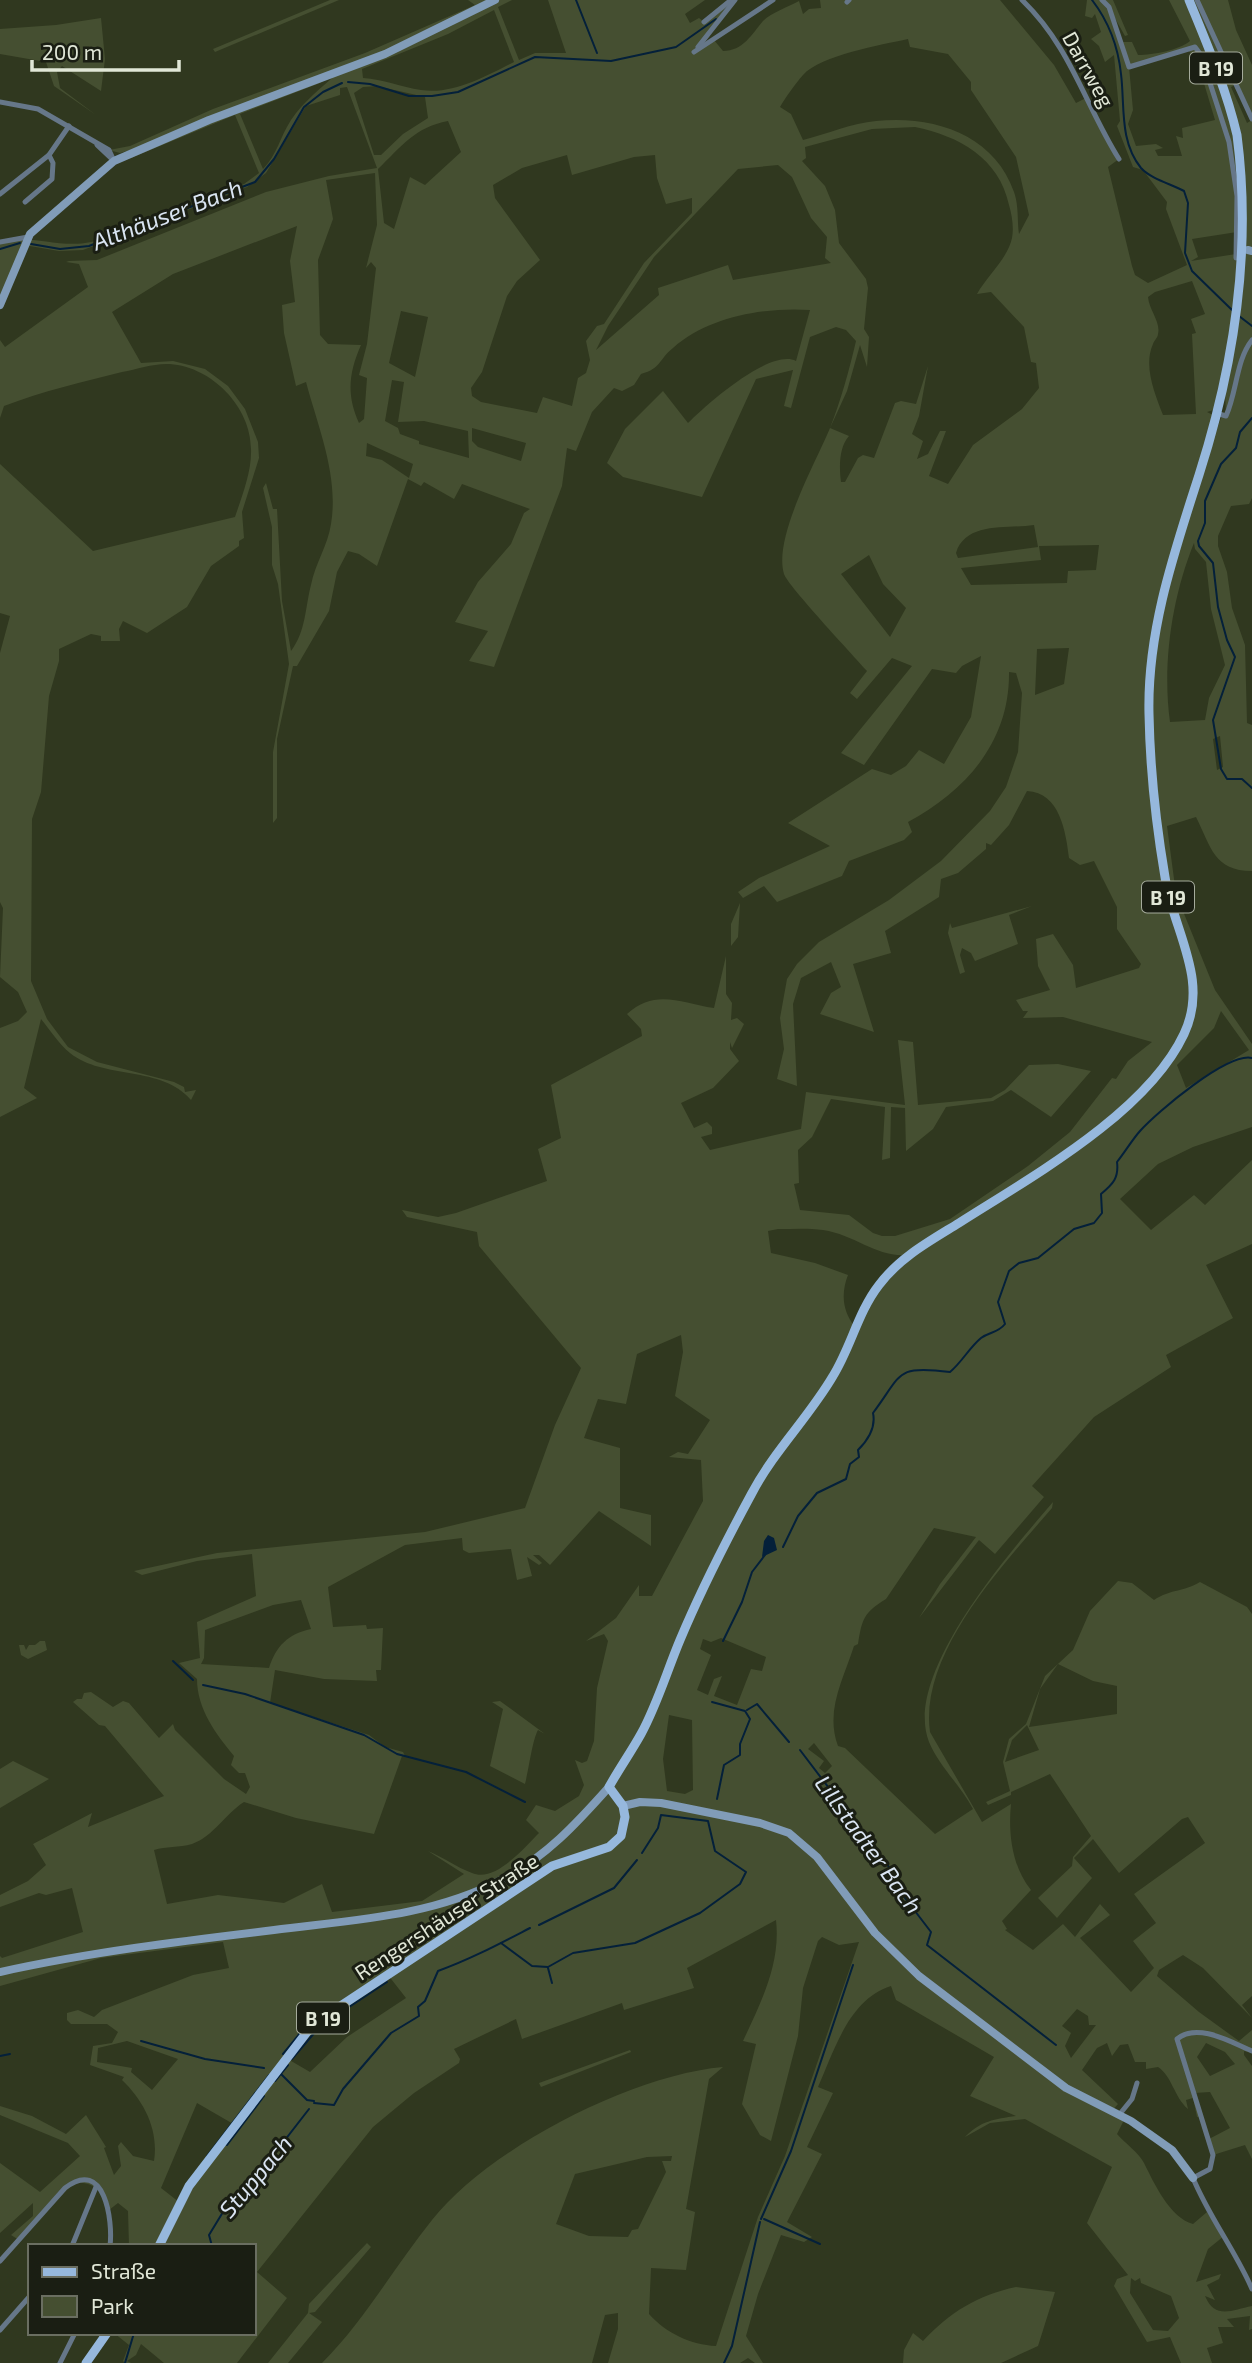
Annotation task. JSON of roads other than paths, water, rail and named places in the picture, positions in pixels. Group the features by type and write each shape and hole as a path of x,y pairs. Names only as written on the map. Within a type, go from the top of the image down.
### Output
{"main road":[{"name":"B 19","path":"609,1787 641,1734 683,1633 751,1493 775,1454 835,1373 858,1321 881,1282 910,1254 1099,1130 1164,1065 1182,1037 1190,1015 1194,984 1190,959 1168,896 1163,870 1149,715 1149,675 1169,574 1219,414 1240,323 1250,250 1238,137 1216,67 1189,0"},
{"path":"609,1787 621,1802"},
{"name":"Rengershäuser Straße","path":"160,2244 189,2186 314,2026 552,1866 609,1847 624,1830 621,1802"},
{"path":"86,2363 106,2335"}],"street":[{"path":"0,305 28,237 94,175 114,161 209,120 385,54 495,0"},
{"path":"704,22 733,0"},
{"path":"733,0 694,52 773,0"},
{"name":"Darrweg","path":"1022,0 1044,23 1064,52 1119,159"},
{"path":"1102,0 1109,7 1129,67 1195,47 1201,55 1229,142 1237,196 1236,258"},
{"path":"1197,0 1252,119"},
{"path":"0,102 38,108 94,143 114,161"},
{"path":"0,197 49,155 69,126"},
{"path":"25,202 52,179 54,163 49,155"},
{"path":"0,242 28,237"},
{"path":"1219,414 1226,416 1237,386 1243,352 1252,340"},
{"path":"0,1972 124,1950 385,1916 449,1902 524,1867 560,1838 609,1787"},
{"path":"590,1808 604,1800 661,1803 760,1823 789,1833 817,1857 875,1933 919,1976 1066,2088 1119,2115 1172,2150 1193,2178 1207,2212 1235,2251 1252,2289"},
{"path":"1193,2178 1210,2169 1213,2155 1176,2043 1179,2037 1193,2032 1211,2035 1252,2051"},
{"path":"1119,2115 1132,2099 1137,2082"},
{"path":"0,2261 69,2185 82,2181 96,2186 107,2201 110,2244"},
{"path":"73,2244 96,2186"},
{"path":"0,2330 28,2298"},
{"path":"60,2363 74,2335"}],"water":[{"path":"768,1535 774,1538 777,1550 762,1557 764,1541"}],"waterway":[{"path":"576,0 597,53"},
{"path":"1092,0 1108,26 1118,54 1124,122 1129,146 1141,168 1184,191 1188,203 1185,253 1192,271 1232,310"},
{"name":"Althäuser Bach","path":"348,82 370,84 409,96 458,92 535,57 611,61 676,47 716,19"},
{"name":"Althäuser Bach","path":"31,244 60,249 89,246 255,182 274,159 304,107 323,92 342,83"},
{"name":"Althäuser Bach","path":"0,249 20,243"},
{"path":"1239,316 1252,326"},
{"path":"1252,418 1240,432 1236,448 1221,464 1205,501 1205,523 1198,541 1213,563 1218,607 1227,640 1235,657 1213,720 1221,769 1227,779 1242,779 1252,788"},
{"name":"Stuppach","path":"783,1547 798,1516 817,1493 846,1479 850,1464 859,1457 858,1450 870,1433 873,1413 896,1381 909,1371 950,1372 981,1338 1002,1327 1005,1324 998,1302 1009,1271 1019,1263 1038,1258 1074,1229 1094,1223 1102,1213 1101,1194 1116,1177 1117,1162 1140,1131 1161,1111 1210,1073 1227,1064 1252,1058"},
{"path":"723,1641 742,1602 752,1572 765,1555"},
{"path":"173,1661 193,1680"},
{"path":"203,1685 245,1694 364,1735 397,1754 466,1772 525,1802"},
{"path":"712,1702 745,1711 750,1719 740,1744 740,1755 724,1765 717,1799"},
{"path":"747,1710 757,1704 789,1742"},
{"name":"Lillstadter Bach","path":"800,1750 895,1875 905,1898 931,1932 927,1945 1056,2045"},
{"path":"501,1943 532,1966 548,1967 573,1953 635,1943 700,1913 740,1884 746,1872 715,1851 708,1821 661,1815 658,1828 642,1853"},
{"path":"539,1925 614,1888 637,1860"},
{"path":"314,2103 334,2105 343,2089 391,2033 419,2016 418,2007 425,2001 438,1971 530,1928"},
{"path":"761,2219 791,2151 853,1965"},
{"path":"548,1968 552,1983"},
{"path":"343,2011 387,1982"},
{"path":"292,2059 316,2031 337,2014"},
{"path":"283,2054 301,2032"},
{"path":"141,2041 205,2059 264,2068"},
{"path":"0,2056 10,2054"},
{"path":"275,2081 288,2065"},
{"path":"281,2074 307,2100 314,2101"},
{"path":"207,2156 269,2075"},
{"path":"227,2145 264,2096"},
{"name":"Stuppach","path":"211,2244 209,2235 223,2212 250,2185 309,2109"},
{"path":"764,2219 820,2244"},
{"path":"724,2363 732,2346 760,2222"},
{"name":"Stuppach","path":"125,2363 133,2335"}]}
